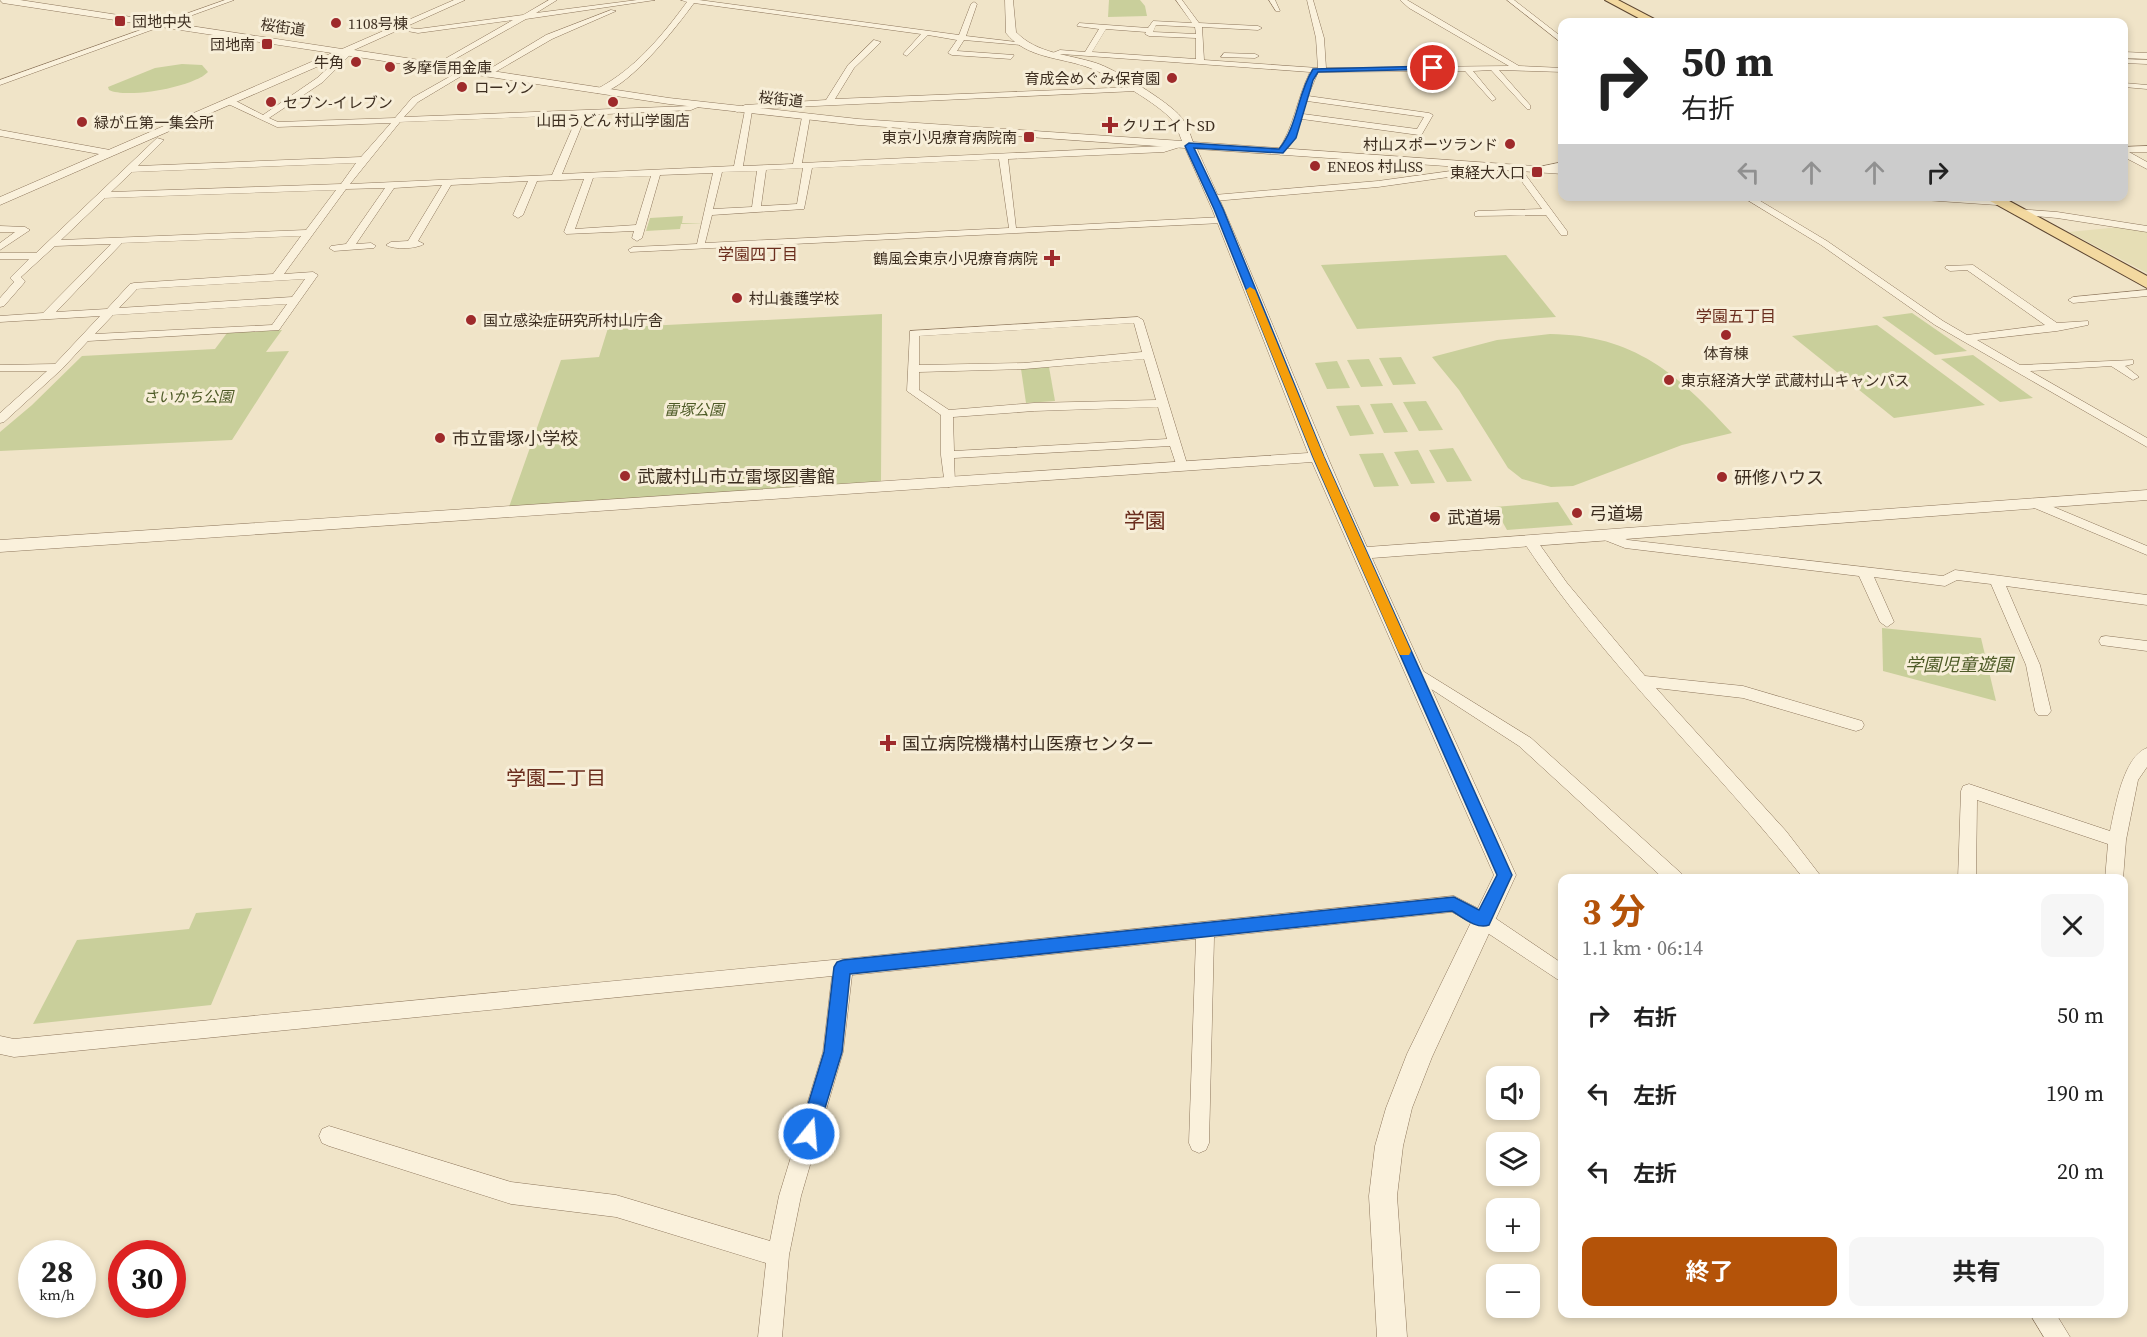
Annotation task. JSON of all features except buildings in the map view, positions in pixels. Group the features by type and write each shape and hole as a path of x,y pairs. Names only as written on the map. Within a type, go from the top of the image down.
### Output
{"main road":[{"path":"1610,0 1646,18"},
{"path":"1996,201 2147,283"}],"street":[{"name":"桜街道","path":"6,0 743,111 1558,171"},
{"path":"0,83 231,0"},
{"path":"0,201 461,0"},
{"path":"439,66 554,0"},
{"path":"395,28 418,32 652,0"},
{"path":"684,0 962,38 1021,43 1087,54 1142,59 1319,70 1467,68 1558,70"},
{"path":"1009,0 1011,33 1021,43"},
{"path":"1179,0 1198,25 1200,63"},
{"path":"1272,0 1278,10"},
{"path":"1281,152 1292,138 1304,98 1319,70 1320,38 1310,0"},
{"path":"1403,0 1411,7 1518,68"},
{"path":"1510,0 1558,38"},
{"path":"600,91 609,87 648,53 692,1"},
{"path":"487,73 549,37 632,2"},
{"path":"974,4 962,38 952,53 1011,57"},
{"path":"1149,35 1153,23 1258,28"},
{"path":"1079,25 1149,35 1210,36"},
{"path":"1087,54 1104,27"},
{"path":"907,54 926,33"},
{"path":"829,102 851,67 877,42"},
{"path":"1059,50 1095,66 1136,89 1174,115 1183,145 1214,198 1318,457 1504,875 1420,1054 1399,1108 1389,1146 1384,1206 1392,1337"},
{"path":"1142,59 1144,50"},
{"path":"263,118 320,80 346,52"},
{"path":"1200,54 1255,56"},
{"path":"2128,56 2147,56"},
{"path":"2128,61 2147,62"},
{"path":"1467,68 1492,99"},
{"path":"1493,68 1527,107"},
{"path":"1530,68 1558,79"},
{"path":"276,277 363,160 397,121 422,95 465,70"},
{"path":"2128,85 2147,87"},
{"path":"738,169 745,107 917,95 1136,89"},
{"path":"1297,116 1419,132 1429,115 1304,98"},
{"path":"230,101 277,125 691,108 699,105"},
{"path":"556,177 583,113"},
{"path":"797,166 806,117"},
{"path":"0,132 110,153"},
{"path":"0,304 20,281 15,278 36,256 160,140 146,138"},
{"path":"103,195 589,176 1164,149 1183,145"},
{"path":"2128,151 2147,149"},
{"path":"2128,154 2147,166"},
{"path":"1003,156 1012,226"},
{"path":"129,169 363,160"},
{"path":"708,212 801,207 808,165"},
{"path":"1533,169 1558,166"},
{"path":"756,209 762,167"},
{"path":"1214,198 1378,184 1502,167"},
{"path":"1516,168 1564,233"},
{"path":"701,242 718,170"},
{"path":"657,172 633,248 1222,220"},
{"path":"589,176 569,232 640,228"},
{"path":"518,215 534,178"},
{"path":"391,245 416,244 448,182"},
{"path":"350,247 391,185"},
{"path":"1753,201 1824,243 1939,323 2021,368 2147,443"},
{"path":"1478,214 1548,212"},
{"path":"2017,212 2057,215 2147,229"},
{"path":"0,229 26,230 0,247"},
{"path":"50,243 310,233"},
{"path":"46,316 120,240"},
{"path":"334,248 371,246"},
{"path":"0,256 36,256"},
{"path":"1950,268 1969,267 2057,328"},
{"path":"0,419 58,367 134,286 313,275 275,328 86,338"},
{"path":"2073,300 2147,293"},
{"path":"0,319 295,300"},
{"path":"1163,404 1034,407 947,414 913,391 914,333 1016,325 1138,320 1182,467"},
{"path":"1968,338 2084,323"},
{"path":"914,369 1024,366 1148,355"},
{"path":"2021,368 2129,362"},
{"path":"2114,363 2133,377"},
{"path":"0,368 58,367"},
{"path":"947,414 949,483"},
{"path":"947,455 1175,442"},
{"path":"0,546 1318,457"},
{"path":"1362,553 2147,495"},
{"path":"2037,504 2147,551"},
{"path":"1607,536 1625,544 1865,573 1945,581 1955,575 2147,600"},
{"path":"1530,541 1559,585 1763,814 1810,874"},
{"path":"1865,573 1887,622"},
{"path":"1997,581 2033,665 2043,711"},
{"path":"2106,641 2147,646"},
{"path":"1413,670 1525,742 1670,874"},
{"path":"1643,681 1743,692 1856,725"},
{"path":"2114,874 2117,840 2130,779 2147,754"},
{"path":"1967,874 1969,790 2117,840"},
{"path":"0,1045 14,1048 843,967 1454,904 1483,920 1558,972"},
{"path":"1199,1143 1205,929"},
{"path":"770,1337 778,1255 790,1196 833,1052 843,967"},
{"path":"329,1136 511,1193 616,1206 778,1255"},
{"path":"2045,1318 2058,1337"},
{"path":"2050,1318 2058,1337"}],"shaded area":[{"path":"2120,227 2147,231 2147,273 2069,232"}],"green space":[{"path":"1109,0 1140,0 1145,6 1147,16 1108,17"},
{"path":"182,64 202,65 208,72 189,82 160,90 130,93 109,90 108,87 155,68"},
{"path":"683,216 682,223 705,223 681,224 680,229 646,231 650,218"},
{"path":"1506,255 1556,317 1357,329 1321,265"},
{"path":"1912,313 1967,351 1935,355 1882,317"},
{"name":"雷塚公園","path":"882,314 881,482 509,507 561,360 599,357 608,328"},
{"path":"1877,325 1985,405 1894,418 1792,336"},
{"name":"さいかち公園","path":"282,330 266,352 289,351 232,440 0,451 0,432 32,405 82,356 215,349 227,333"},
{"path":"1550,334 1580,336 1630,350 1673,376 1732,433 1682,445 1573,486 1551,487 1522,479 1508,468 1459,390 1432,357 1497,340"},
{"path":"1973,355 2033,398 2000,402 1941,359"},
{"path":"1401,357 1416,384 1393,385 1379,358"},
{"path":"1369,359 1383,386 1361,387 1347,360"},
{"path":"1337,361 1350,388 1327,389 1315,363"},
{"path":"1049,367 1055,401 1026,403 1021,369"},
{"path":"1426,401 1443,430 1419,431 1403,402"},
{"path":"1392,403 1408,432 1384,433 1370,404"},
{"path":"1359,405 1374,434 1350,436 1336,406"},
{"path":"1453,448 1472,481 1447,482 1429,450"},
{"path":"1418,450 1435,483 1411,484 1394,452"},
{"path":"1383,453 1399,486 1374,487 1359,454"},
{"path":"1558,502 1573,525 1507,530 1494,507"},
{"name":"学園児童遊園","path":"1882,628 1981,638 1996,701 1883,671"},
{"path":"252,908 211,1005 33,1024 77,940 189,929 196,913"}],"slow traffic":[{"path":"1250,290 1318,457 1404,651"}],"place":[{"name":"団地中央","path":"120,21"},
{"name":"1108号棟","path":"336,23"},
{"name":"団地南","path":"267,44"},
{"name":"牛角","path":"356,62"},
{"name":"多摩信用金庫","path":"390,67"},
{"name":"育成会めぐみ保育園","path":"1172,78"},
{"name":"ローソン","path":"462,87"},
{"name":"セブン-イレブン","path":"271,102"},
{"name":"山田うどん 村山学園店","path":"613,102"},
{"name":"緑が丘第一集会所","path":"82,122"},
{"name":"クリエイトSD","path":"1110,125"},
{"name":"東京小児療育病院南","path":"1029,137"},
{"name":"村山スポーツランド","path":"1510,144"},
{"name":"ENEOS 村山SS","path":"1315,166"},
{"name":"東経大入口","path":"1537,172"},
{"name":"鶴風会東京小児療育病院","path":"1052,258"},
{"name":"村山養護学校","path":"737,298"},
{"name":"国立感染症研究所村山庁舎","path":"471,320"},
{"name":"体育棟","path":"1726,335"},
{"name":"東京経済大学 武蔵村山キャンパス","path":"1669,380"},
{"name":"市立雷塚小学校","path":"440,438"},
{"name":"武蔵村山市立雷塚図書館","path":"625,476"},
{"name":"研修ハウス","path":"1722,477"},
{"name":"弓道場","path":"1577,513"},
{"name":"武道場","path":"1435,517"},
{"name":"国立病院機構村山医療センター","path":"888,743"}],"district":[{"name":"学園四丁目","path":"758,254"},
{"name":"学園五丁目","path":"1736,316"},
{"name":"学園","path":"1145,520"},
{"name":"学園二丁目","path":"556,778"}],"route":[{"path":"809,1134 833,1052 843,967 1454,904 1483,920 1504,875 1318,457 1218,209 1189,146 1281,152 1292,138 1315,70 1433,68"}]}
